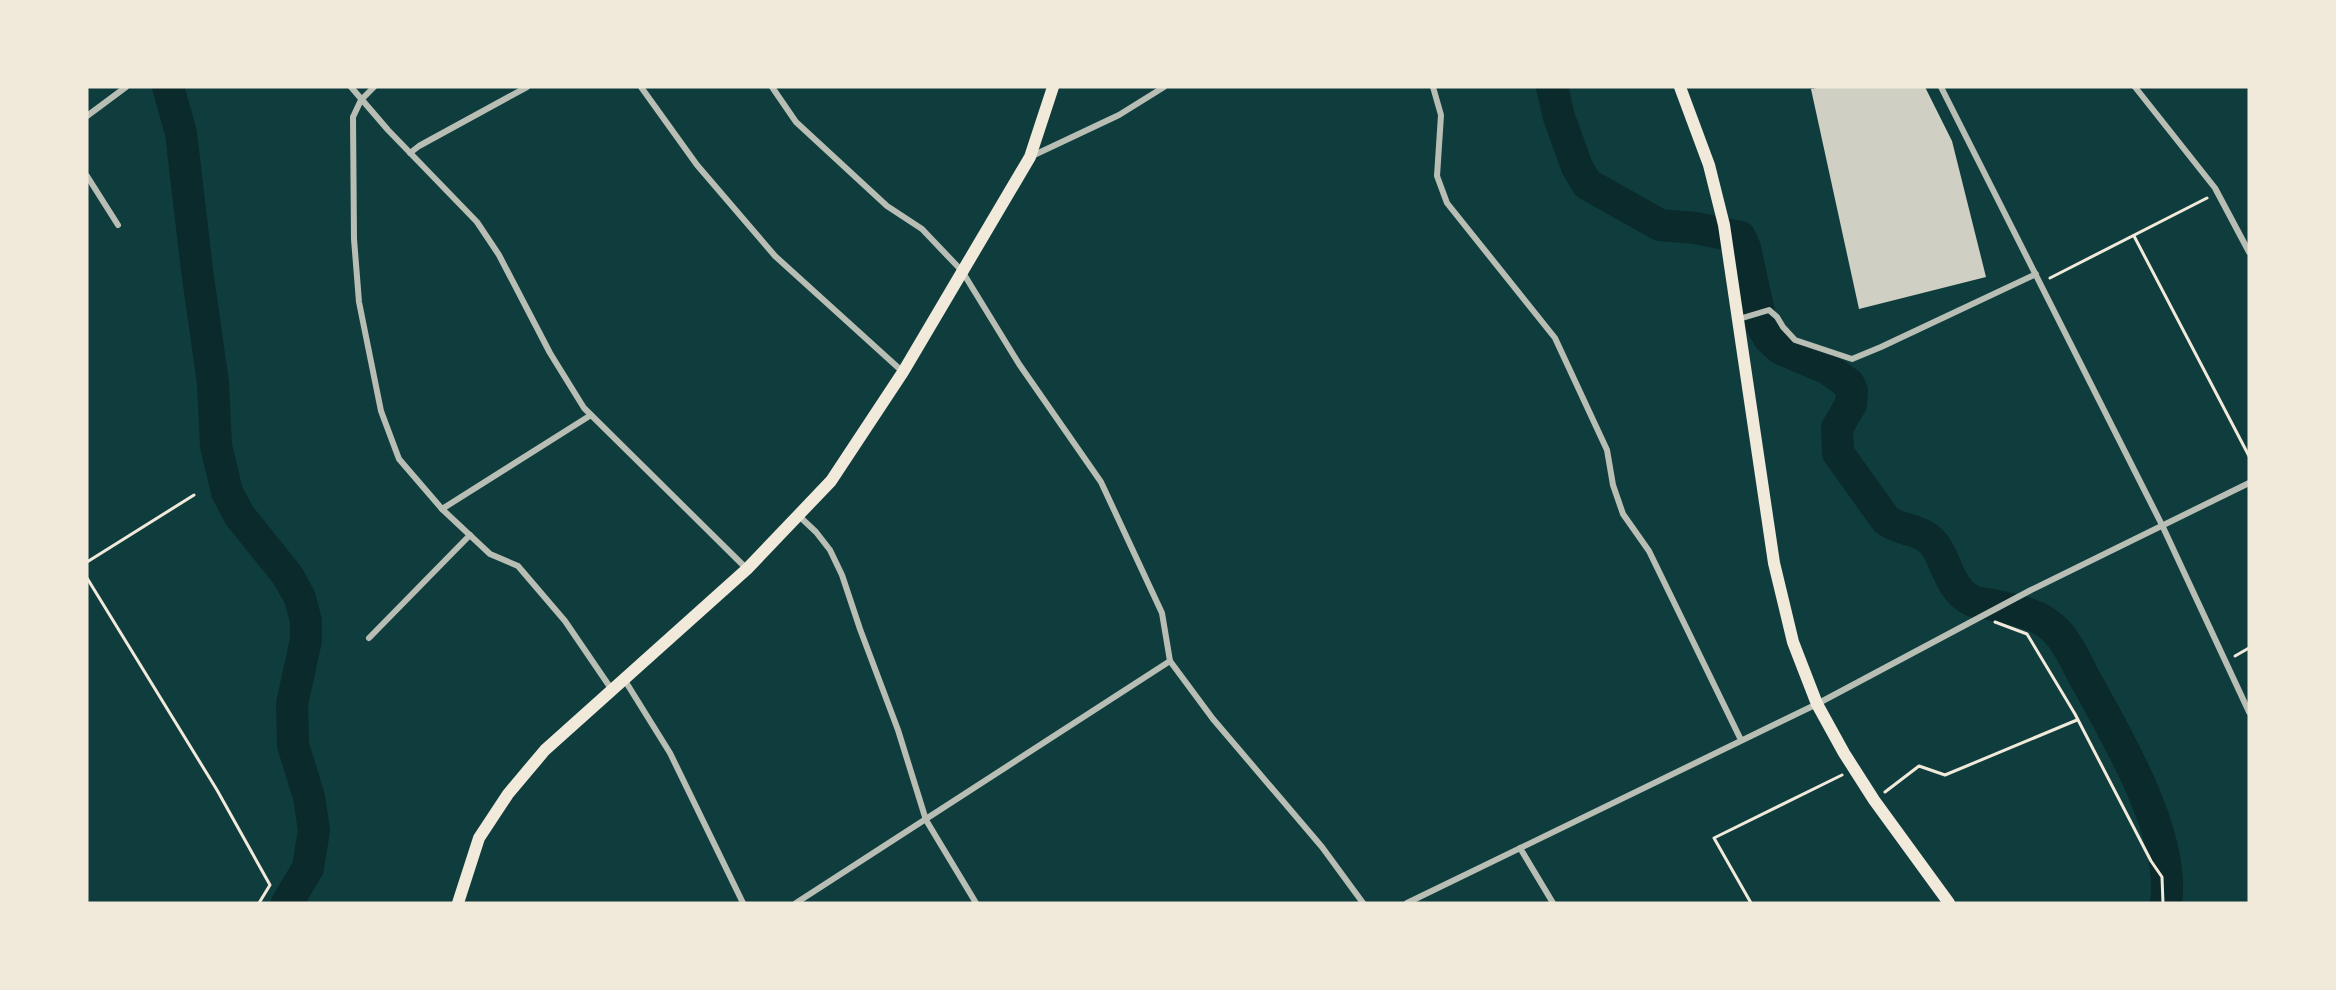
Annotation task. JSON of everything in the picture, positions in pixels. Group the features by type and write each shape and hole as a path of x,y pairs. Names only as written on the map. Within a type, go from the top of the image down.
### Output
{"main road":[{"path":"458,903 479,838 508,794 545,750 747,569 831,481 903,372 1030,157 1053,87"},
{"path":"1680,87 1718,194 1739,319 1774,563 1793,642 1817,704 1854,769 1949,903"}],"street":[{"path":"87,116 126,87"},
{"path":"351,87 483,230 499,255 550,353 584,408 747,569"},
{"path":"374,87 362,100 353,117 354,239 359,302 381,411 399,459 442,509 490,554 518,566 566,621 612,690"},
{"path":"410,153 527,87"},
{"path":"640,87 697,165 775,256 903,372"},
{"path":"772,87 796,122 888,206 922,229 962,271 1019,363 1101,482 1162,613 1170,662 1213,719 1322,847 1363,903"},
{"path":"1030,157 1119,115 1164,87"},
{"path":"1432,87 1441,115 1437,176 1447,203 1555,338 1607,450 1613,484 1623,514 1650,551 1741,740"},
{"path":"1941,87 2162,525 2249,712"},
{"path":"2135,87 2218,193 2249,252"},
{"path":"87,176 118,225"},
{"path":"1739,319 1769,310 1778,317 1783,327 1795,340 1852,358 1881,347 2036,274"},
{"path":"442,509 591,415"},
{"path":"1407,903 1817,704 1979,617 2249,483"},
{"path":"799,516 830,550 842,575 898,730 926,820 976,903"},
{"path":"369,638 470,535"},
{"path":"796,903 1170,662"},
{"path":"624,678 670,753 743,903"},
{"path":"1520,848 1553,903"}],"path":[{"path":"2040,283 2218,193"},
{"path":"2134,236 2249,456"},
{"path":"87,562 194,495"},
{"path":"87,578 217,790 270,885 259,903"},
{"path":"1979,617 2027,634 2077,719 2151,861 2163,877 2163,903"},
{"path":"1874,800 1919,766 1945,775 2077,719"},
{"path":"1751,903 1714,838 1854,769"}],"building":[{"path":"1822,87 1925,87 1952,141 1986,277 1859,309 1811,89"}],"waterway":[{"path":"168,87 181,133 213,383 216,446 227,492 239,515 288,576 300,598 306,621 306,640 292,704 293,745 309,797 314,830 308,868 287,903"},
{"path":"1552,87 1559,117 1577,167 1587,184 1660,225 1695,228 1740,237 1745,248 1762,326 1769,338 1781,349 1828,369 1849,384 1852,391 1851,404 1837,428 1838,453 1886,520 1929,539 1938,551 1953,582 1964,595 1975,602 2035,616 2051,626 2063,639 2129,760 2154,819 2167,877 2166,903"}]}
